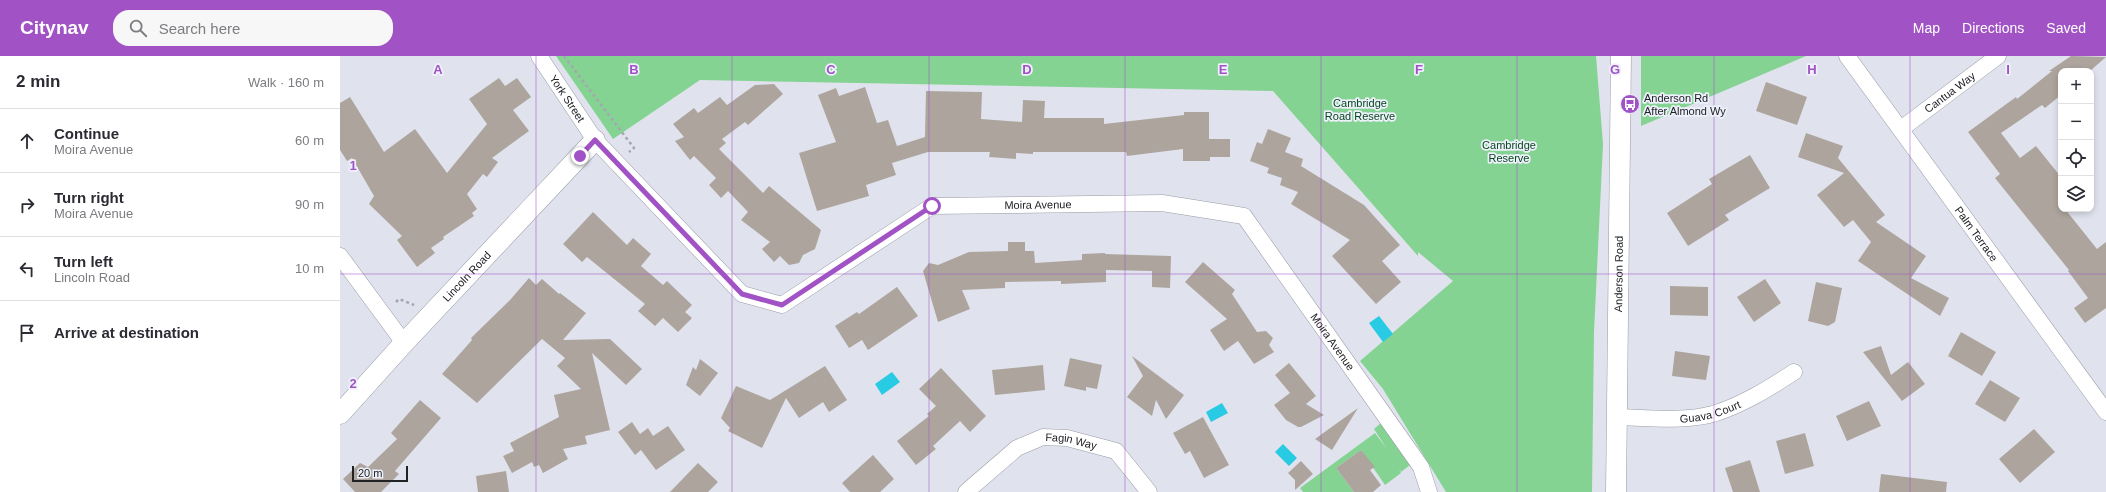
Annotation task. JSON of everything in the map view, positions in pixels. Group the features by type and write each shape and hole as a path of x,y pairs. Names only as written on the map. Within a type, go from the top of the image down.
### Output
{"street":[{"name":"York Street","path":"539,56 595,140"},
{"name":"Anderson Road","path":"1616,492 1622,56"},
{"name":"Palm Terrace","path":"1847,56 2106,412"},
{"name":"Cantua Way","path":"1901,129 1998,56"},
{"name":"Lincoln Road","path":"340,414 404,343 595,140"},
{"name":"Moira Avenue","path":"595,140 742,294 782,305 932,206 1162,203 1244,216 1421,468 1429,492"},
{"path":"340,256 404,343"},
{"name":"Guava Court","path":"1618,417 1682,418 1711,414 1741,404 1794,372"},
{"name":"Fagin Way","path":"966,492 1017,448 1043,437 1067,438 1116,450 1149,492"}],"green space":[{"path":"556,56 1596,56 1603,144 1594,332 1592,492 1446,492 1383,389 1360,361 1453,281 1418,252 1418,256 1273,91 700,80 613,139"},
{"path":"1641,56 1806,56 1641,126"},
{"path":"1382,422 1410,465 1401,472 1399,469 1401,473 1385,485 1361,450 1336,468 1354,492 1303,492 1300,488 1375,433 1387,449 1374,429"}],"water":[{"path":"1379,316 1393,334 1383,342 1369,323"},
{"path":"892,372 900,382 882,395 875,384"},
{"path":"1222,403 1228,413 1211,422 1206,412"},
{"path":"1283,444 1297,458 1289,466 1275,452"}],"building":[{"path":"2071,56 2106,57 2093,68 2058,68 2058,97 2045,108 2042,105 2001,133 2020,158 2036,146 2058,173 2058,212 2067,212 2097,249 2106,242 2106,308 2085,323 2074,308 2088,298 2068,271 2069,270 1995,178 2000,174 1968,132 2016,97 2017,99 2052,71 2049,71"},
{"path":"499,78 505,86 517,78 531,97 513,110 529,131 492,158 498,162 487,177 483,174 467,194 477,209 472,213 474,216 443,237 444,239 431,248 435,253 417,267 397,240 402,236 369,204 374,196 352,158 347,161 340,150 340,103 350,97 384,152 415,129 447,173 487,124 469,99"},
{"path":"1766,82 1807,97 1797,125 1756,111"},
{"path":"774,84 783,94 748,125 745,122 722,139 726,143 719,149 763,193 769,186 821,230 815,249 803,255 799,263 789,265 780,256 774,262 762,249 770,242 741,220 748,212 728,191 721,198 709,185 716,178 694,156 690,160 675,141 684,137 673,124 694,108 698,113 720,97 727,105 755,85"},
{"path":"865,87 877,123 888,120 897,146 925,137 926,91 982,92 981,119 1022,122 1023,100 1045,101 1044,118 1104,118 1104,124 1184,115 1184,112 1209,112 1209,139 1230,139 1230,157 1210,157 1210,161 1183,161 1183,149 1127,156 1126,152 1016,153 1016,159 989,157 990,152 928,152 892,163 896,175 866,185 869,196 817,211 799,153 836,142 818,95 836,88 839,96"},
{"path":"1268,129 1291,138 1285,152 1303,159 1301,166 1364,205 1400,245 1382,261 1401,282 1376,304 1332,256 1350,240 1291,204 1298,192 1280,185 1282,178 1267,173 1269,168 1250,161 1257,142 1262,144"},
{"path":"1806,133 1843,146 1838,158 1885,215 1876,222 1926,256 1911,278 1949,298 1940,316 1858,261 1871,242 1853,220 1844,227 1817,195 1844,173 1798,157"},
{"path":"1750,155 1770,188 1725,215 1729,220 1688,246 1667,213 1712,184 1709,179"},
{"path":"593,212 627,245 633,238 651,254 641,266 663,285 667,281 692,305 685,312 692,318 678,332 663,318 655,326 638,311 645,304 587,257 582,262 563,244"},
{"path":"1008,242 1025,242 1025,251 1034,251 1035,263 1082,260 1082,254 1105,253 1171,256 1170,288 1152,287 1152,271 1106,270 1106,282 1061,284 1061,281 1005,282 1005,288 962,290 970,309 938,322 923,271 929,263 938,265 969,252 1008,251"},
{"path":"1203,262 1235,290 1232,294 1257,332 1266,331 1273,338 1269,345 1274,352 1254,364 1238,341 1224,351 1210,330 1227,319 1185,282"},
{"path":"529,278 536,285 542,279 559,294 560,293 586,313 563,340 610,339 642,369 626,385 592,353 610,430 585,436 587,444 563,449 568,459 543,473 539,465 534,467 532,462 512,473 503,456 514,451 510,443 559,417 554,395 581,389 557,366 565,358 542,339 477,403 442,374 472,340 471,338 510,300"},
{"path":"1765,279 1781,303 1754,322 1737,297"},
{"path":"1816,282 1842,288 1835,322 1828,326 1808,321"},
{"path":"1670,286 1708,287 1708,316 1670,315"},
{"path":"897,287 918,316 868,350 862,340 849,348 835,326 857,312 859,314"},
{"path":"1961,332 1996,352 1982,376 1948,356"},
{"path":"1881,346 1891,375 1908,362 1925,384 1902,401 1863,352"},
{"path":"1675,351 1710,356 1706,380 1672,376"},
{"path":"1132,356 1184,395 1166,419 1156,400 1152,416 1127,397 1143,376"},
{"path":"1070,358 1102,365 1097,389 1086,387 1086,391 1064,386"},
{"path":"700,359 718,373 700,396 686,385 693,367 696,370"},
{"path":"1289,363 1316,396 1306,404 1324,415 1301,427 1298,427 1286,420 1274,405 1290,393 1275,375"},
{"path":"1043,365 1045,390 995,395 992,370"},
{"path":"825,366 847,400 829,412 823,402 799,418 786,398 762,448 728,431 730,428 721,418 736,386 770,400"},
{"path":"941,368 986,416 970,432 960,421 933,446 936,449 916,465 897,441 929,416 927,414 936,406 919,389"},
{"path":"1990,380 2020,398 2005,422 1975,404"},
{"path":"420,400 441,418 395,471 399,474 381,492 355,492 343,479 360,463 368,467 397,439 391,433"},
{"path":"1869,401 1881,426 1847,441 1836,416"},
{"path":"1358,408 1332,450 1315,439"},
{"path":"1203,417 1229,465 1204,478 1190,451 1185,454 1173,433"},
{"path":"632,422 640,434 648,428 653,436 668,426 685,450 656,470 641,450 635,455 618,432"},
{"path":"2034,429 2055,452 2020,483 1999,459"},
{"path":"1805,433 1814,466 1785,474 1776,441"},
{"path":"1361,450 1375,467 1370,470 1381,485 1373,492 1354,492 1336,468"},
{"path":"873,455 894,479 880,492 850,492 842,483"},
{"path":"1750,460 1760,492 1733,492 1725,468"},
{"path":"1301,461 1313,474 1295,490 1295,480 1288,473"},
{"path":"698,463 718,482 708,492 670,492"},
{"path":"506,471 509,492 478,492 476,476"},
{"path":"1881,474 1947,482 1946,492 1879,492"}],"place":[{"name":"Anderson Rd After Almond Wy","path":"1630,104"}],"route":[{"path":"580,156 595,140 742,294 782,305 932,206"}],"park label":[{"name":"Cambridge Road Reserve","path":"1360,109"},
{"name":"Cambridge Reserve","path":"1509,151"}]}
